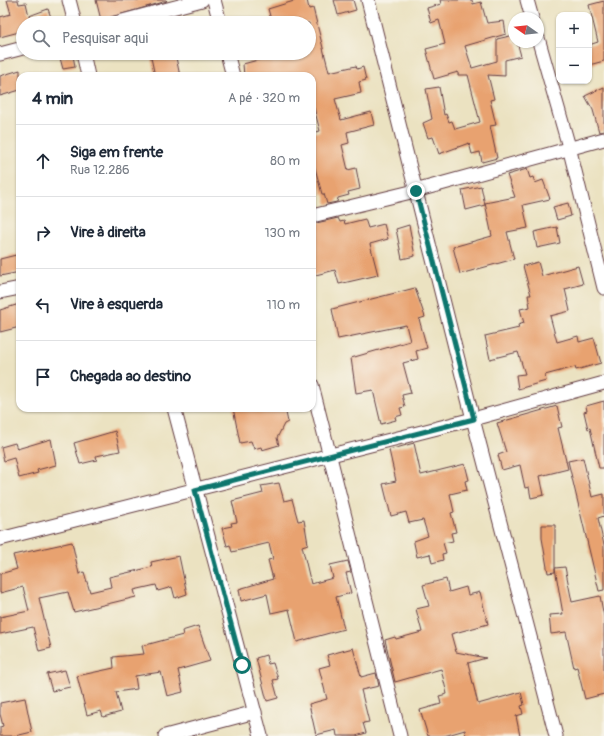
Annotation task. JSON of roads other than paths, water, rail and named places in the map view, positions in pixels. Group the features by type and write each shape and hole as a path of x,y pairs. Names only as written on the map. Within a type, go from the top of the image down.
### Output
{"street":[{"path":"70,0 73,16"},
{"path":"141,16 202,0"},
{"path":"214,0 218,16"},
{"path":"368,0 556,736"},
{"path":"527,0 530,12"},
{"path":"541,48 569,147 604,288"},
{"path":"0,54 16,50"},
{"path":"84,60 87,72"},
{"path":"229,60 232,72"},
{"path":"316,215 416,191 569,147 604,139"},
{"path":"0,292 16,289"},
{"path":"0,539 474,419 604,383"},
{"path":"316,401 400,736"},
{"path":"175,412 261,736"},
{"path":"165,736 255,712"}]}
